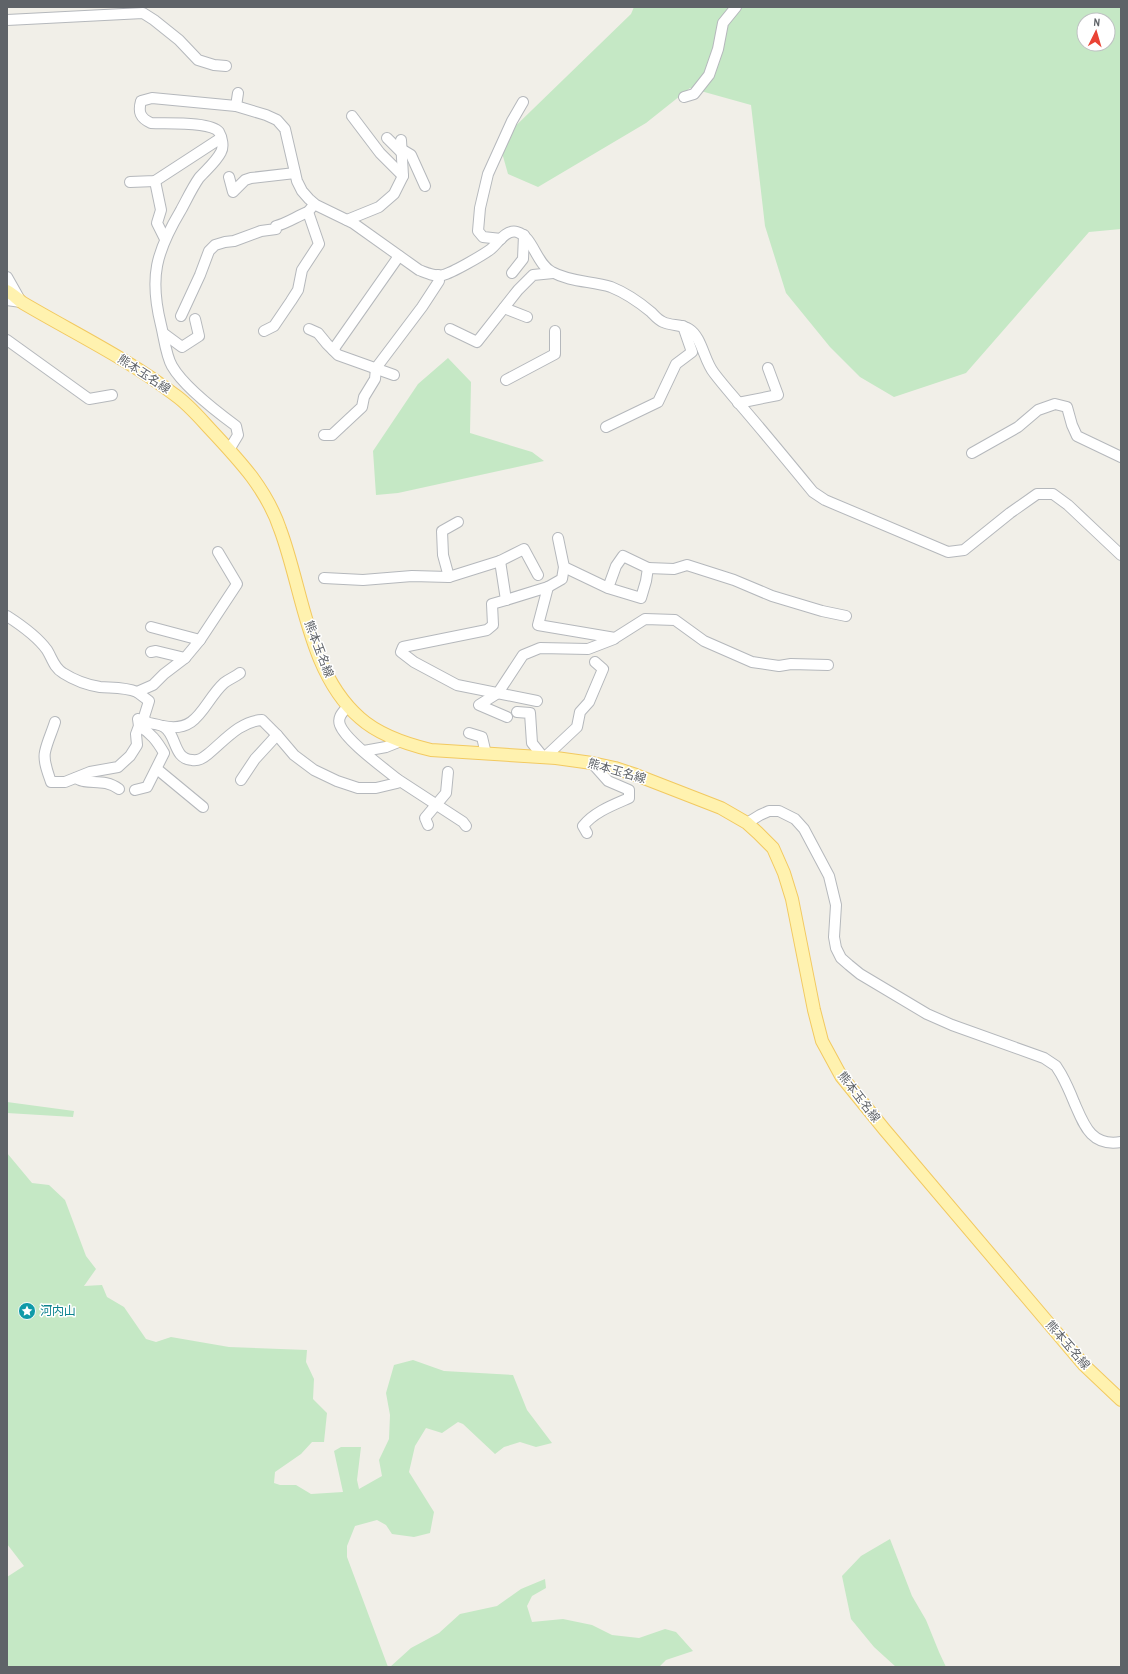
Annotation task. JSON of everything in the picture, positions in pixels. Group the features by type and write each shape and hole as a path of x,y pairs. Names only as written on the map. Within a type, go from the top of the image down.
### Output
{"main road":[{"name":"熊本玉名線","path":"7,291 21,302 129,363 177,395 229,450 252,477 266,499 280,528 321,662 333,685 348,706 360,718 373,727 401,741 431,750 544,758 592,763 614,768 721,808 747,823 758,832 772,848 784,872 792,899 806,977 822,1041 840,1076 1084,1365 1121,1400"}],"street":[{"path":"684,97 694,94 709,75 718,49 723,23 736,7"},
{"path":"7,20 143,13 179,40 198,60 214,65 226,66"},
{"path":"236,106 238,93"},
{"path":"229,450 238,435 236,426 208,405 183,380 172,366 154,294 157,262 165,239 199,179 220,153 222,146 221,138 214,128 204,125 151,123 145,120 140,115 139,108 142,101 152,98 236,106 277,120 285,129 295,173 302,191 314,203 347,220 419,270 430,275 450,272 490,250 512,231 524,235 540,262 553,273 570,279 608,286 623,292 632,297 661,322 683,326 690,330 696,335 711,370 813,492 845,510 948,552 955,552 964,550 1010,513 1038,494 1053,494 1068,505 1121,555"},
{"path":"501,239 483,237 478,231 480,208 488,174 512,121 523,102"},
{"path":"352,116 380,153 402,176"},
{"path":"130,182 155,181 221,138"},
{"path":"387,138 411,155 425,186"},
{"path":"347,220 379,208 394,194 402,176 401,148"},
{"path":"229,177 233,192 245,180 295,173"},
{"path":"155,181 161,210 157,223 165,239"},
{"path":"181,316 200,275 209,251 215,245 234,241 261,231 276,229 276,226 308,212 314,203"},
{"path":"264,331 274,326 298,290 302,270 319,244 308,212"},
{"path":"512,273 523,259 524,235"},
{"path":"333,350 399,256"},
{"path":"450,329 476,342 518,290 533,275 553,273"},
{"path":"324,435 332,435 362,407 364,397 375,379 376,368 422,307 439,281 438,275"},
{"path":"7,277 21,302"},
{"path":"7,300 21,302"},
{"path":"504,308 527,316"},
{"path":"163,333 182,347 199,336 195,319"},
{"path":"606,426 658,402 676,364 692,352 683,326"},
{"path":"309,329 318,333 338,355 394,375"},
{"path":"506,380 555,354 555,331"},
{"path":"7,340 89,399 112,395"},
{"path":"738,403 778,395 768,368"},
{"path":"972,453 1018,427 1038,410 1055,404 1067,407 1072,425 1078,436 1121,457"},
{"path":"449,577 443,556 442,531 458,522"},
{"path":"538,701 457,685 414,662 401,652 403,647 487,630 493,625 492,604 548,587 562,579 564,567 558,538"},
{"path":"324,578 363,580 412,576 449,577 500,560 524,549 538,575"},
{"path":"140,695 185,658 200,640 238,584 218,552"},
{"path":"608,588 616,566 623,556 648,568 674,569 687,565 734,580 772,596 822,611 846,616"},
{"path":"500,560 506,600"},
{"path":"564,567 608,588 641,598 648,568"},
{"path":"548,587 538,625 615,638"},
{"path":"7,616 24,627 46,650 60,671 77,681 99,686 131,690 149,701 144,717 146,722 171,728 183,726 193,722 224,683 240,673"},
{"path":"507,717 480,705 498,693 523,655 540,648 588,649 615,638 645,619 676,620 704,641 752,662 779,666 791,664 828,665"},
{"path":"151,628 200,640"},
{"path":"151,652 156,651 185,658"},
{"path":"517,712 530,713 532,743 544,758 577,727 580,712 589,702 603,669 594,662"},
{"path":"55,722 45,752 45,762 51,782 65,782 90,772 118,767 130,756 137,744 137,717 143,706 140,695"},
{"path":"348,706 340,715 340,724 346,736 397,779 437,804 463,822 466,826"},
{"path":"163,726 167,730 181,756 186,759 193,760 203,759 252,720 262,720 294,755 314,770 337,782 358,788 376,788 397,783 397,779"},
{"path":"135,790 147,787 164,753 158,742 150,733 138,726"},
{"path":"469,733 482,737 486,754"},
{"path":"241,780 255,759 277,735"},
{"path":"364,751 386,747 401,741"},
{"path":"587,833 583,826 587,821 609,807 629,798 629,790 608,780 592,763"},
{"path":"157,769 203,807"},
{"path":"428,825 425,818 446,793 448,772"},
{"path":"76,778 80,780 98,781 112,784 119,789"},
{"path":"747,823 769,811 779,811 795,819 804,829 829,876 836,905 834,937 836,948 841,958 849,965 860,974 927,1014 952,1025 1044,1058 1056,1066 1061,1074 1083,1124 1092,1136 1100,1141 1112,1144 1121,1142"}],"green space":[{"path":"634,7 1121,7 1121,229 1089,232 966,373 894,397 860,377 830,347 786,293 765,226 751,105 690,88 646,123 538,187 508,174 499,142 631,14"},
{"path":"448,358 471,382 470,433 532,452 544,461 398,493 376,495 373,451 418,384"},
{"path":"7,1102 74,1111 73,1117 7,1113"},
{"path":"7,1153 32,1183 49,1185 65,1200 86,1256 96,1269 84,1286 102,1285 107,1297 124,1307 146,1339 156,1342 171,1337 229,1347 307,1350 306,1362 314,1379 313,1399 327,1413 324,1442 312,1442 301,1454 275,1472 274,1483 280,1485 296,1485 311,1494 343,1492 334,1451 341,1447 361,1447 357,1480 359,1489 382,1476 379,1460 389,1439 390,1415 386,1393 394,1365 413,1360 444,1371 513,1375 527,1410 552,1443 536,1447 520,1442 504,1447 495,1454 463,1424 458,1422 442,1433 426,1428 415,1446 409,1472 434,1512 430,1533 414,1537 392,1534 386,1525 377,1520 355,1526 347,1546 347,1557 388,1667 10,1667 7,1665 7,1577 24,1566 7,1544"},
{"path":"890,1539 912,1596 926,1620 946,1667 896,1667 874,1647 851,1619 842,1576 861,1556"},
{"path":"545,1579 546,1588 532,1596 527,1606 532,1622 563,1619 592,1625 612,1635 639,1638 665,1629 676,1632 693,1651 666,1660 659,1667 390,1667 411,1648 439,1633 460,1614 497,1606 521,1589"}],"place":[{"name":"河内山","path":"27,1311"}]}
